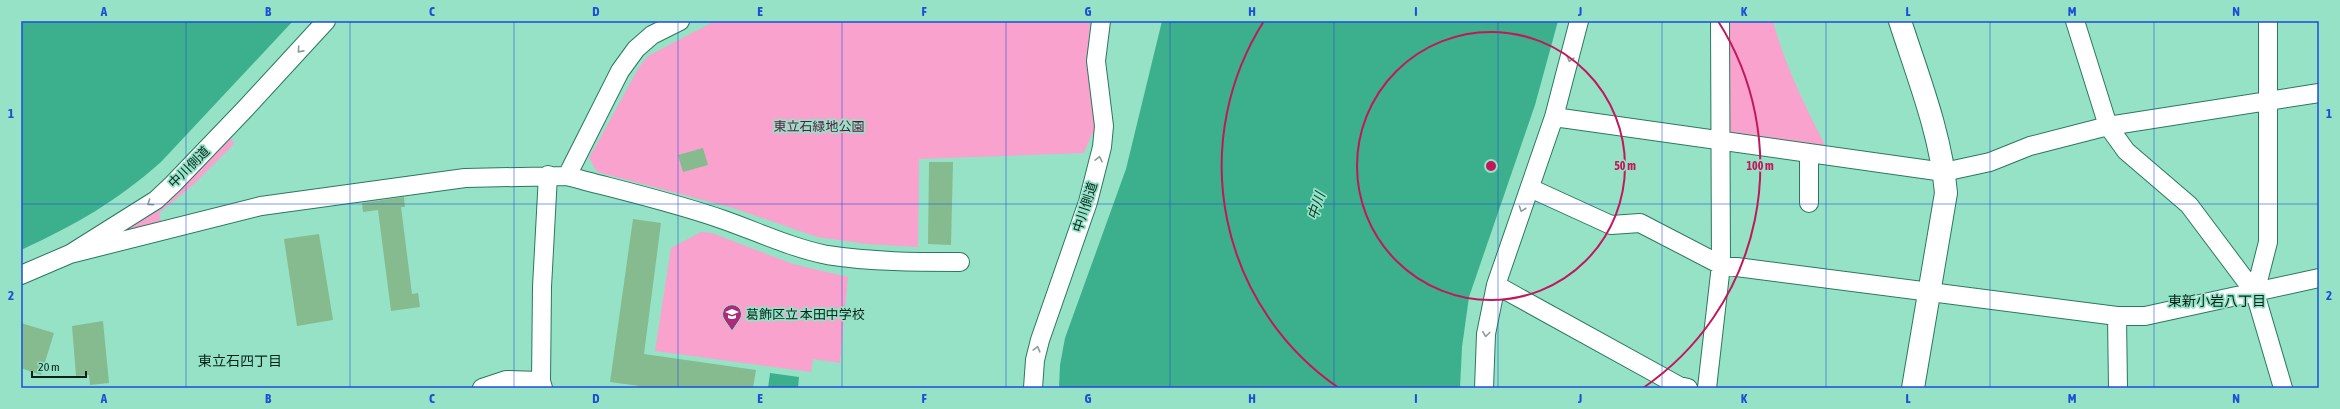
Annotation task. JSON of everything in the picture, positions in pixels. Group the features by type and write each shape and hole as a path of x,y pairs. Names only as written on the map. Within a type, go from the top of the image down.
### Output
{"street":[{"name":"中川側道","path":"21,275 70,254 156,200 173,184 326,21"},
{"path":"567,176 620,71 632,55 652,36 680,21"},
{"name":"中川側道","path":"1033,388 1035,360 1040,340 1088,202 1102,147 1104,126 1096,60 1101,21"},
{"path":"1484,388 1486,334 1496,285 1554,116 1579,21"},
{"path":"1707,388 1721,265 1722,141 1720,21"},
{"path":"1900,21 1927,107 1944,172 1946,193 1931,292 1913,388"},
{"path":"2075,21 2108,126 2126,151 2189,205 2255,293 2284,388"},
{"path":"2255,293 2268,242 2268,21"},
{"path":"1554,116 1944,172 1990,162 2030,146 2108,126 2319,93"},
{"path":"1809,153 1809,203"},
{"path":"70,254 261,206 464,178 548,175 567,176 723,219 798,247 826,254 874,261 960,262"},
{"path":"482,388 506,380 542,385 542,287 548,175"},
{"path":"1530,188 1611,225 1640,223 1721,265 2117,316 2145,316 2319,278"},
{"path":"1496,285 1678,386 1688,388"},
{"path":"2117,316 2118,388"}],"green space":[{"name":"東立石緑地公園","path":"715,21 1090,21 1088,65 1096,122 1096,134 1092,134 1084,153 919,159 918,247 866,244 817,237 733,208 597,172 589,158 639,67 648,56"},
{"path":"1727,21 1773,21 1790,70 1827,149 1728,136"},
{"path":"231,138 234,144 193,185 159,213 161,221 108,236 171,198"},
{"path":"701,232 712,233 793,264 848,277 840,363 813,359 811,372 655,351 671,248"}],"water":[{"path":"21,21 293,21 161,162 128,189 94,212 21,250"},
{"name":"中川","path":"1162,21 1558,21 1535,105 1469,297 1462,347 1460,388 1059,388 1060,365 1065,338 1126,169"},
{"path":"770,373 799,377 798,388 768,388"}],"building":[{"path":"703,148 708,165 683,172 678,155"},
{"path":"929,162 953,162 951,245 928,244"},
{"path":"404,197 405,207 401,207 412,294 418,293 420,307 391,311 378,210 363,212 362,203"},
{"path":"633,219 661,223 644,354 756,370 753,388 638,388 639,386 610,382"},
{"path":"319,234 333,320 297,326 284,239"},
{"path":"103,321 109,383 90,385 89,375 76,376 72,326"},
{"path":"21,323 54,333 41,375 21,368"}],"place":[{"name":"葛飾区立 本田中学校","path":"732,331"}],"district":[{"name":"東新小岩八丁目","path":"2217,301"},
{"name":"東立石四丁目","path":"240,361"}]}
